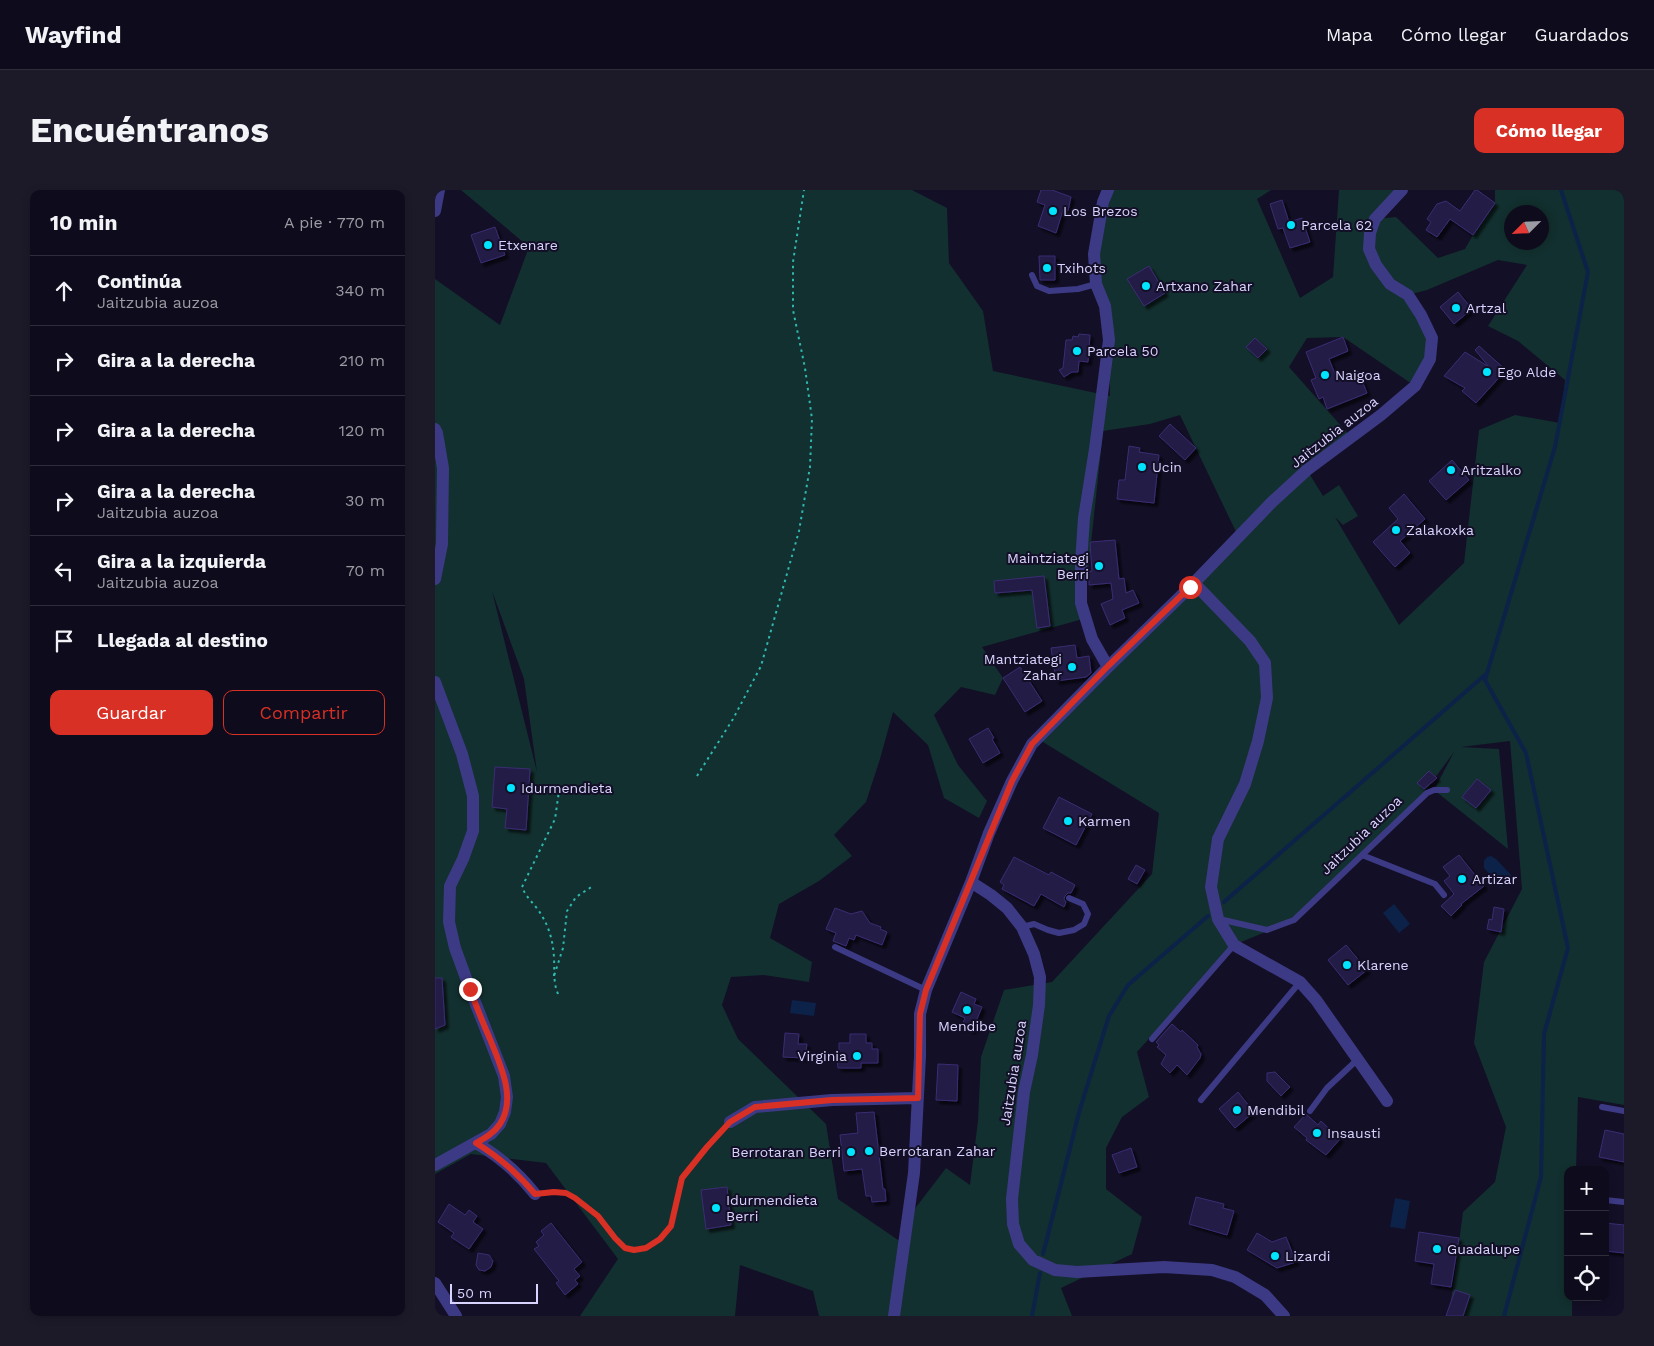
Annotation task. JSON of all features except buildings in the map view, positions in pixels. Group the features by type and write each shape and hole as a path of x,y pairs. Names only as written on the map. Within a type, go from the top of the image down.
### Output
{"street":[{"path":"435,212 439,190"},
{"path":"1108,190 1103,202 1094,254 1095,284 1105,306 1109,340 1084,518 1081,564 1081,603 1092,639 1108,666"},
{"name":"Jaitzubia auzoa","path":"894,1316 914,1173 920,1014 926,990 1012,781 1032,744 1108,666 1194,583 1271,502 1307,470 1381,416 1415,386 1430,359 1432,338 1421,315 1408,295 1390,284 1376,265 1369,249 1370,232 1375,219 1402,190"},
{"path":"435,429 443,468 442,544 435,579"},
{"path":"1194,583 1250,641 1265,663 1267,698 1258,741 1245,784 1218,839 1211,887 1218,919 1234,945 1300,982 1316,1000 1387,1101"},
{"path":"435,682 462,754 473,796 473,831 463,859 449,886 449,922 455,948 504,1076 507,1097 505,1112 500,1124 491,1134 435,1165"},
{"name":"Jaitzubia auzoa","path":"971,882 1007,908 1023,927 1034,954 1040,977 1039,1005 1032,1055 1024,1092 1012,1199 1013,1224 1019,1244 1033,1260 1055,1270 1077,1272 1164,1267 1212,1270 1235,1277 1265,1294 1284,1316"},
{"path":"730,1122 755,1107 832,1100 918,1098"},
{"path":"476,1143 502,1161 523,1179 535,1194"},
{"path":"435,1283 456,1316"}],"lane":[{"path":"1033,275 1037,286 1049,291 1078,289 1095,284"},
{"name":"Jaitzubia auzoa","path":"1218,919 1267,930 1294,920 1427,793 1434,790 1447,790"},
{"path":"1362,855 1435,884 1444,895"},
{"path":"1023,927 1034,924 1059,933 1074,930 1083,924 1088,914 1083,904 1069,898"},
{"path":"1152,1039 1234,945"},
{"path":"835,947 926,990"},
{"path":"1201,1100 1300,982"},
{"path":"1310,1111 1327,1088 1357,1060"},
{"path":"1602,1107 1624,1111"},
{"path":"1609,1200 1624,1202"}],"path":[{"path":"697,776 733,718 761,666 799,531 810,467 812,419 805,368 793,310 793,262 804,190"},
{"path":"558,994 555,989 555,956 551,936 542,915 522,887 555,819 559,791"},
{"path":"554,976 563,948 567,911 576,897 593,886"},
{"path":"535,1194 566,1193 598,1216 625,1248 634,1250 646,1248 660,1239 671,1226 682,1178 730,1122"}],"green space":[{"path":"461,190 912,190 947,208 949,263 983,311 993,371 1110,396 1109,340 1094,254 1113,190 1271,190 1257,199 1300,298 1333,277 1339,190 1401,190 1375,219 1396,217 1438,258 1465,249 1495,203 1495,190 1624,190 1624,1105 1578,1097 1576,1166 1564,1166 1564,1301 1572,1301 1572,1316 1449,1316 1463,1212 1495,1182 1506,1127 1474,1043 1484,962 1522,889 1510,741 1461,747 1499,749 1508,849 1434,790 1454,752 1426,790 1294,920 1234,945 1137,1052 1149,1097 1122,1117 1106,1148 1106,1189 1142,1217 1132,1254 1061,1288 1072,1316 819,1316 813,1291 740,1265 735,1316 580,1316 618,1259 546,1163 471,1154 435,1174 435,279 500,325 529,247","holes":["1498,260 1527,265 1488,326 1518,341 1565,380 1560,423 1515,415 1479,430 1464,563 1399,625 1335,517 1343,525 1358,516 1339,485 1323,496 1307,470 1351,437 1289,367 1307,338 1343,337 1415,386 1432,338 1408,295 1427,290","1180,415 1238,536 1038,739 1159,813 1152,874 1052,982 1004,990 981,1057 978,1121 970,1185 946,1168 907,1219 904,1244 838,1199 826,1124 738,1039 722,1005 731,977 764,975 809,982 812,962 770,938 779,904 819,881 852,856 834,835 866,802 893,712 928,745 944,798 979,818 987,801 958,765 934,715 961,687 995,695 1003,678 982,647 1083,619 1103,431 1150,424","492,591 524,679 537,772"]}],"water":[{"path":"1491,856 1513,877 1501,887 1484,868 1484,861 1487,857"},
{"path":"1394,904 1410,924 1399,933 1383,913"},
{"path":"792,1000 816,1003 814,1016 790,1013"},
{"path":"1395,1198 1410,1201 1405,1229 1390,1227"}],"waterway":[{"path":"1504,1316 1541,1177 1544,1034 1568,948 1526,753 1485,680 1555,447 1588,272 1561,190"},
{"path":"1224,902 1486,674"},
{"path":"1043,1254 1080,1109 1109,1016 1128,985 1208,916"},
{"path":"1032,1316 1040,1273"}],"place":[{"name":"Los Brezos","path":"1053,211"},
{"name":"Parcela 62","path":"1291,225"},
{"name":"Etxenare","path":"488,245"},
{"name":"Txihots","path":"1047,268"},
{"name":"Artxano Zahar","path":"1146,286"},
{"name":"Artzal","path":"1456,308"},
{"name":"Parcela 50","path":"1077,351"},
{"name":"Ego Alde","path":"1487,372"},
{"name":"Naigoa","path":"1325,375"},
{"name":"Ucin","path":"1142,467"},
{"name":"Aritzalko","path":"1451,470"},
{"name":"Zalakoxka","path":"1396,530"},
{"name":"Maintziategi Berri","path":"1099,566"},
{"name":"Mantziategi Zahar","path":"1072,667"},
{"name":"Idurmendieta","path":"511,788"},
{"name":"Karmen","path":"1068,821"},
{"name":"Artizar","path":"1462,879"},
{"name":"Klarene","path":"1347,965"},
{"name":"Mendibe","path":"967,1010"},
{"name":"Virginia","path":"857,1056"},
{"name":"Mendibil","path":"1237,1110"},
{"name":"Insausti","path":"1317,1133"},
{"name":"Berrotaran Zahar","path":"869,1151"},
{"name":"Berrotaran Berri","path":"851,1152"},
{"name":"Idurmendieta Berri","path":"716,1208"},
{"name":"Guadalupe","path":"1437,1249"},
{"name":"Lizardi","path":"1275,1256"}],"route":[{"path":"470,989 504,1076 507,1097 505,1112 500,1124 491,1134 476,1143 502,1161 523,1179 535,1194 566,1193 575,1198 598,1216 625,1248 634,1250 646,1248 660,1239 671,1226 682,1178 730,1122 755,1107 832,1100 918,1098 920,1014 926,990 1012,781 1032,744 1108,666 1190,587"}]}
